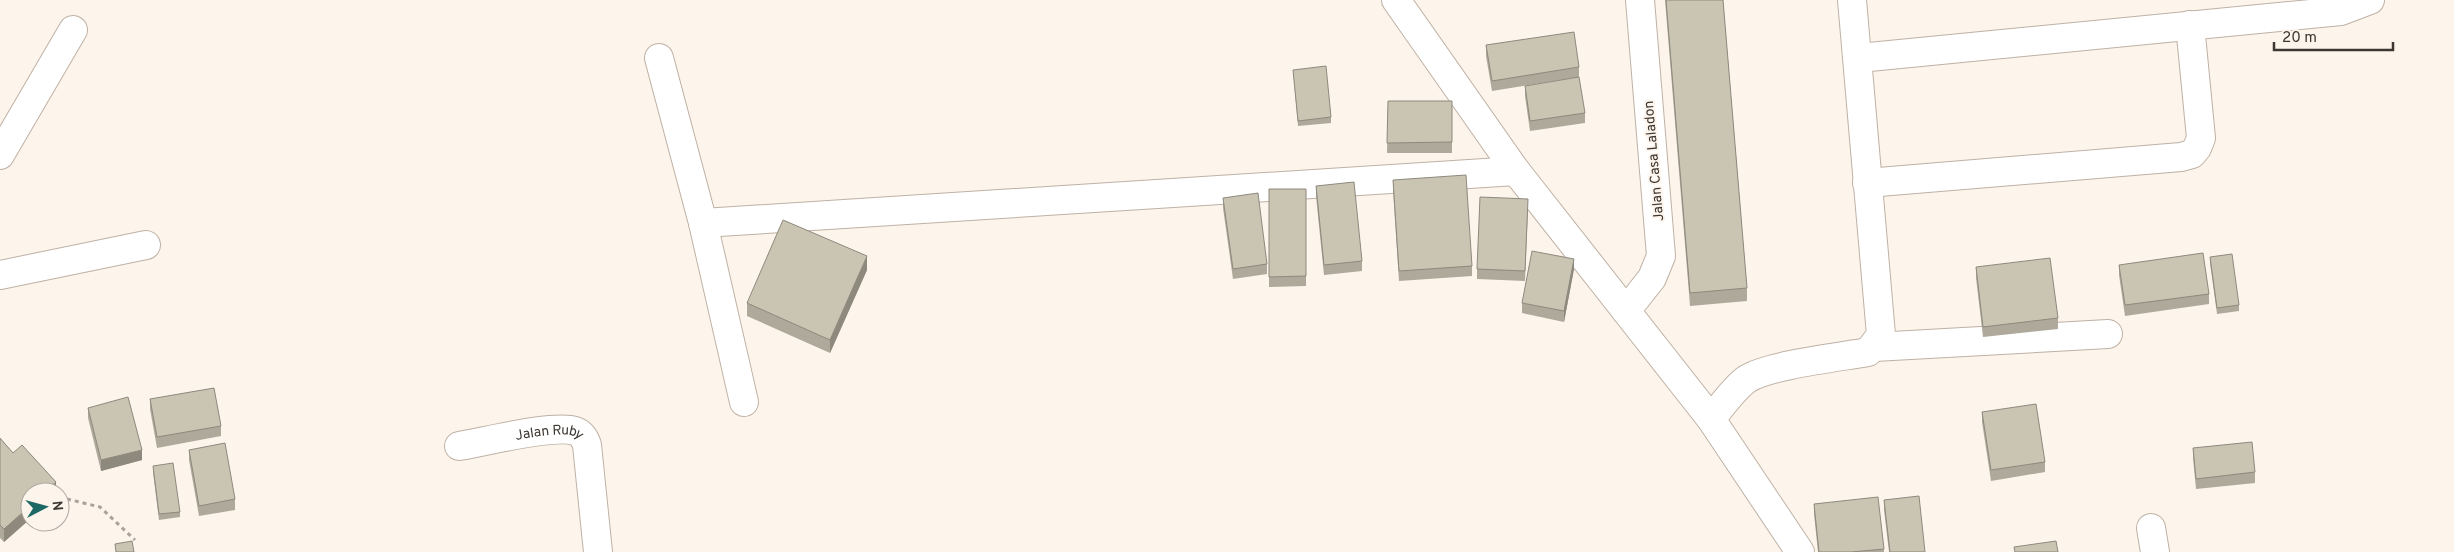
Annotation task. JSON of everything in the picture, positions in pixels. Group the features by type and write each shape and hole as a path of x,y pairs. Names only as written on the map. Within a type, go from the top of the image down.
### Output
{"street":[{"path":"1396,0 1516,171 1711,419 1800,552"},
{"name":"Jalan Casa Laladon","path":"1626,311 1652,278 1661,256 1640,0"},
{"path":"1711,419 1739,386 1749,378 1773,370 1868,352 1874,347 1881,335 1867,183 1859,58 1852,0"},
{"path":"1859,58 2341,11 2370,0"},
{"path":"1867,183 2098,162 2165,158 2192,154 2198,148 2201,138 2190,25"},
{"path":"0,155 74,30"},
{"path":"659,58 703,223 744,402"},
{"path":"703,223 1516,171"},
{"path":"0,275 146,245"},
{"path":"1874,347 2108,334"},
{"name":"Jalan Ruby","path":"459,446 553,430 576,431 584,438 587,445 598,552"}],"path":[{"path":"70,500 100,507 135,540"}],"building":[{"path":"1666,0 1723,0 1747,288 1690,293"},
{"path":"1574,32 1579,67 1492,81 1486,45"},
{"path":"1326,66 1331,117 1298,121 1293,70"},
{"path":"1579,77 1585,113 1530,121 1525,86"},
{"path":"1388,101 1452,101 1452,142 1387,143"},
{"path":"1466,175 1472,266 1399,271 1393,180"},
{"path":"1354,182 1362,261 1324,265 1316,186"},
{"path":"1269,189 1306,189 1306,276 1269,277"},
{"path":"1258,193 1267,264 1233,269 1223,198"},
{"path":"1480,197 1528,199 1525,271 1477,269"},
{"path":"783,220 867,256 830,340 747,303"},
{"path":"1532,251 1574,259 1564,311 1522,303"},
{"path":"2203,253 2209,294 2125,305 2119,265"},
{"path":"2232,254 2239,305 2217,308 2210,257"},
{"path":"2050,258 2058,318 1983,327 1976,267"},
{"path":"214,388 221,426 157,437 150,399"},
{"path":"128,397 142,450 101,460 88,408"},
{"path":"2036,404 2045,462 1991,470 1982,412"},
{"path":"0,438 13,453 22,445 56,482 20,482 20,515 4,529 0,525"},
{"path":"2252,442 2255,472 2196,479 2193,448"},
{"path":"225,443 235,499 199,506 189,450"},
{"path":"173,463 180,512 159,514 153,466"},
{"path":"1919,496 1925,552 1890,552 1884,500"},
{"path":"1878,497 1884,549 1819,552 1814,504"},
{"path":"132,541 134,552 116,552 115,544"},
{"path":"2056,541 2058,552 2015,552 2014,547"}]}
